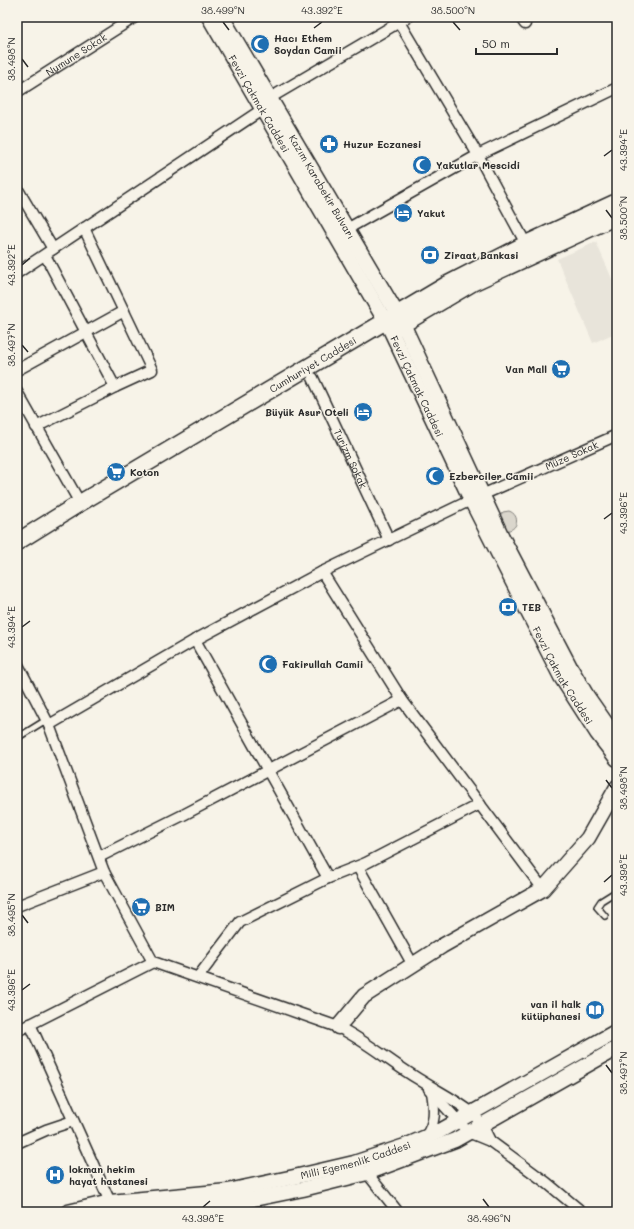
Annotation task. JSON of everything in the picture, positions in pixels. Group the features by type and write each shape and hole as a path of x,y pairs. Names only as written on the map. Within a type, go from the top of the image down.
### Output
{"main road":[{"name":"Cumhuriyet Caddesi","path":"17,554 313,378 448,284 526,244 617,202"},
{"name":"Cumhuriyet Caddesi","path":"17,542 80,503 394,323 472,283 617,216"}],"street":[{"name":"Numune Sokak","path":"17,92 135,17"},
{"name":"Fevzi Çakmak Caddesi","path":"209,17 266,104 394,323 561,677 597,733 617,759"},
{"name":"Kazım Karabekir Bulvarı","path":"222,17 266,104 347,229 394,323"},
{"path":"17,273 266,104 401,19 478,154 526,244"},
{"path":"347,229 478,154 617,88"},
{"path":"18,191 49,252 86,332 115,388"},
{"path":"36,427 152,370 84,228"},
{"path":"17,370 124,311"},
{"name":"Turizm Sokak","path":"313,378 390,540"},
{"path":"17,392 80,503"},
{"name":"Müze Sokak","path":"48,723 195,640 322,572 477,497 617,435"},
{"name":"Fevzi Çakmak Caddesi","path":"477,497 502,537 570,667 587,696 617,739"},
{"path":"322,572 402,700 543,889"},
{"path":"195,640 328,878"},
{"path":"17,663 48,723 104,872 153,962 338,1027 356,1036 420,1080 445,1094 472,1113 483,1124 490,1141"},
{"path":"99,857 402,700"},
{"path":"338,1027 364,996 442,946 543,889 588,838 617,787"},
{"path":"198,977 240,922 328,878 366,864 480,804"},
{"path":"358,867 413,965"},
{"path":"17,906 104,872"},
{"path":"17,1031 153,962"},
{"path":"30,1024 111,1207"},
{"name":"Milli Egemenlik Caddesi","path":"68,1212 228,1191 354,1163 424,1139 617,1031"},
{"name":"Milli Egemenlik Caddesi","path":"111,1207 136,1210 228,1208 249,1200 303,1189 367,1173 454,1140 617,1048"},
{"path":"420,1080 468,1132 490,1141 547,1183 578,1211"},
{"path":"424,1139 431,1129 433,1121 434,1107 432,1092"},
{"path":"17,1142 73,1121"},
{"path":"367,1173 398,1212"}],"lane":[{"path":"17,738 48,723"},
{"path":"605,916 596,907 601,901 617,891"}],"shaded area":[{"path":"596,242 617,290 617,332 593,343 557,259"},
{"path":"509,511 515,516 516,523 513,528 505,530 499,517 503,512"}],"place":[{"name":"Hacı Ethem Soydan Camii","path":"260,44"},
{"name":"Huzur Eczanesi","path":"329,144"},
{"name":"Yakutlar Mescidi","path":"422,165"},
{"name":"Yakut","path":"403,213"},
{"name":"Ziraat Bankasi","path":"430,255"},
{"name":"Van Mall","path":"561,369"},
{"name":"Büyük Asur Oteli","path":"363,412"},
{"name":"Koton","path":"116,472"},
{"name":"Ezberciler Camii","path":"435,476"},
{"name":"TEB","path":"508,607"},
{"name":"Fakirullah Camii","path":"268,664"},
{"name":"BIM","path":"141,907"},
{"name":"van il halk kütüphanesi","path":"595,1010"},
{"name":"lokman hekim hayat hastanesi","path":"55,1175"}]}
